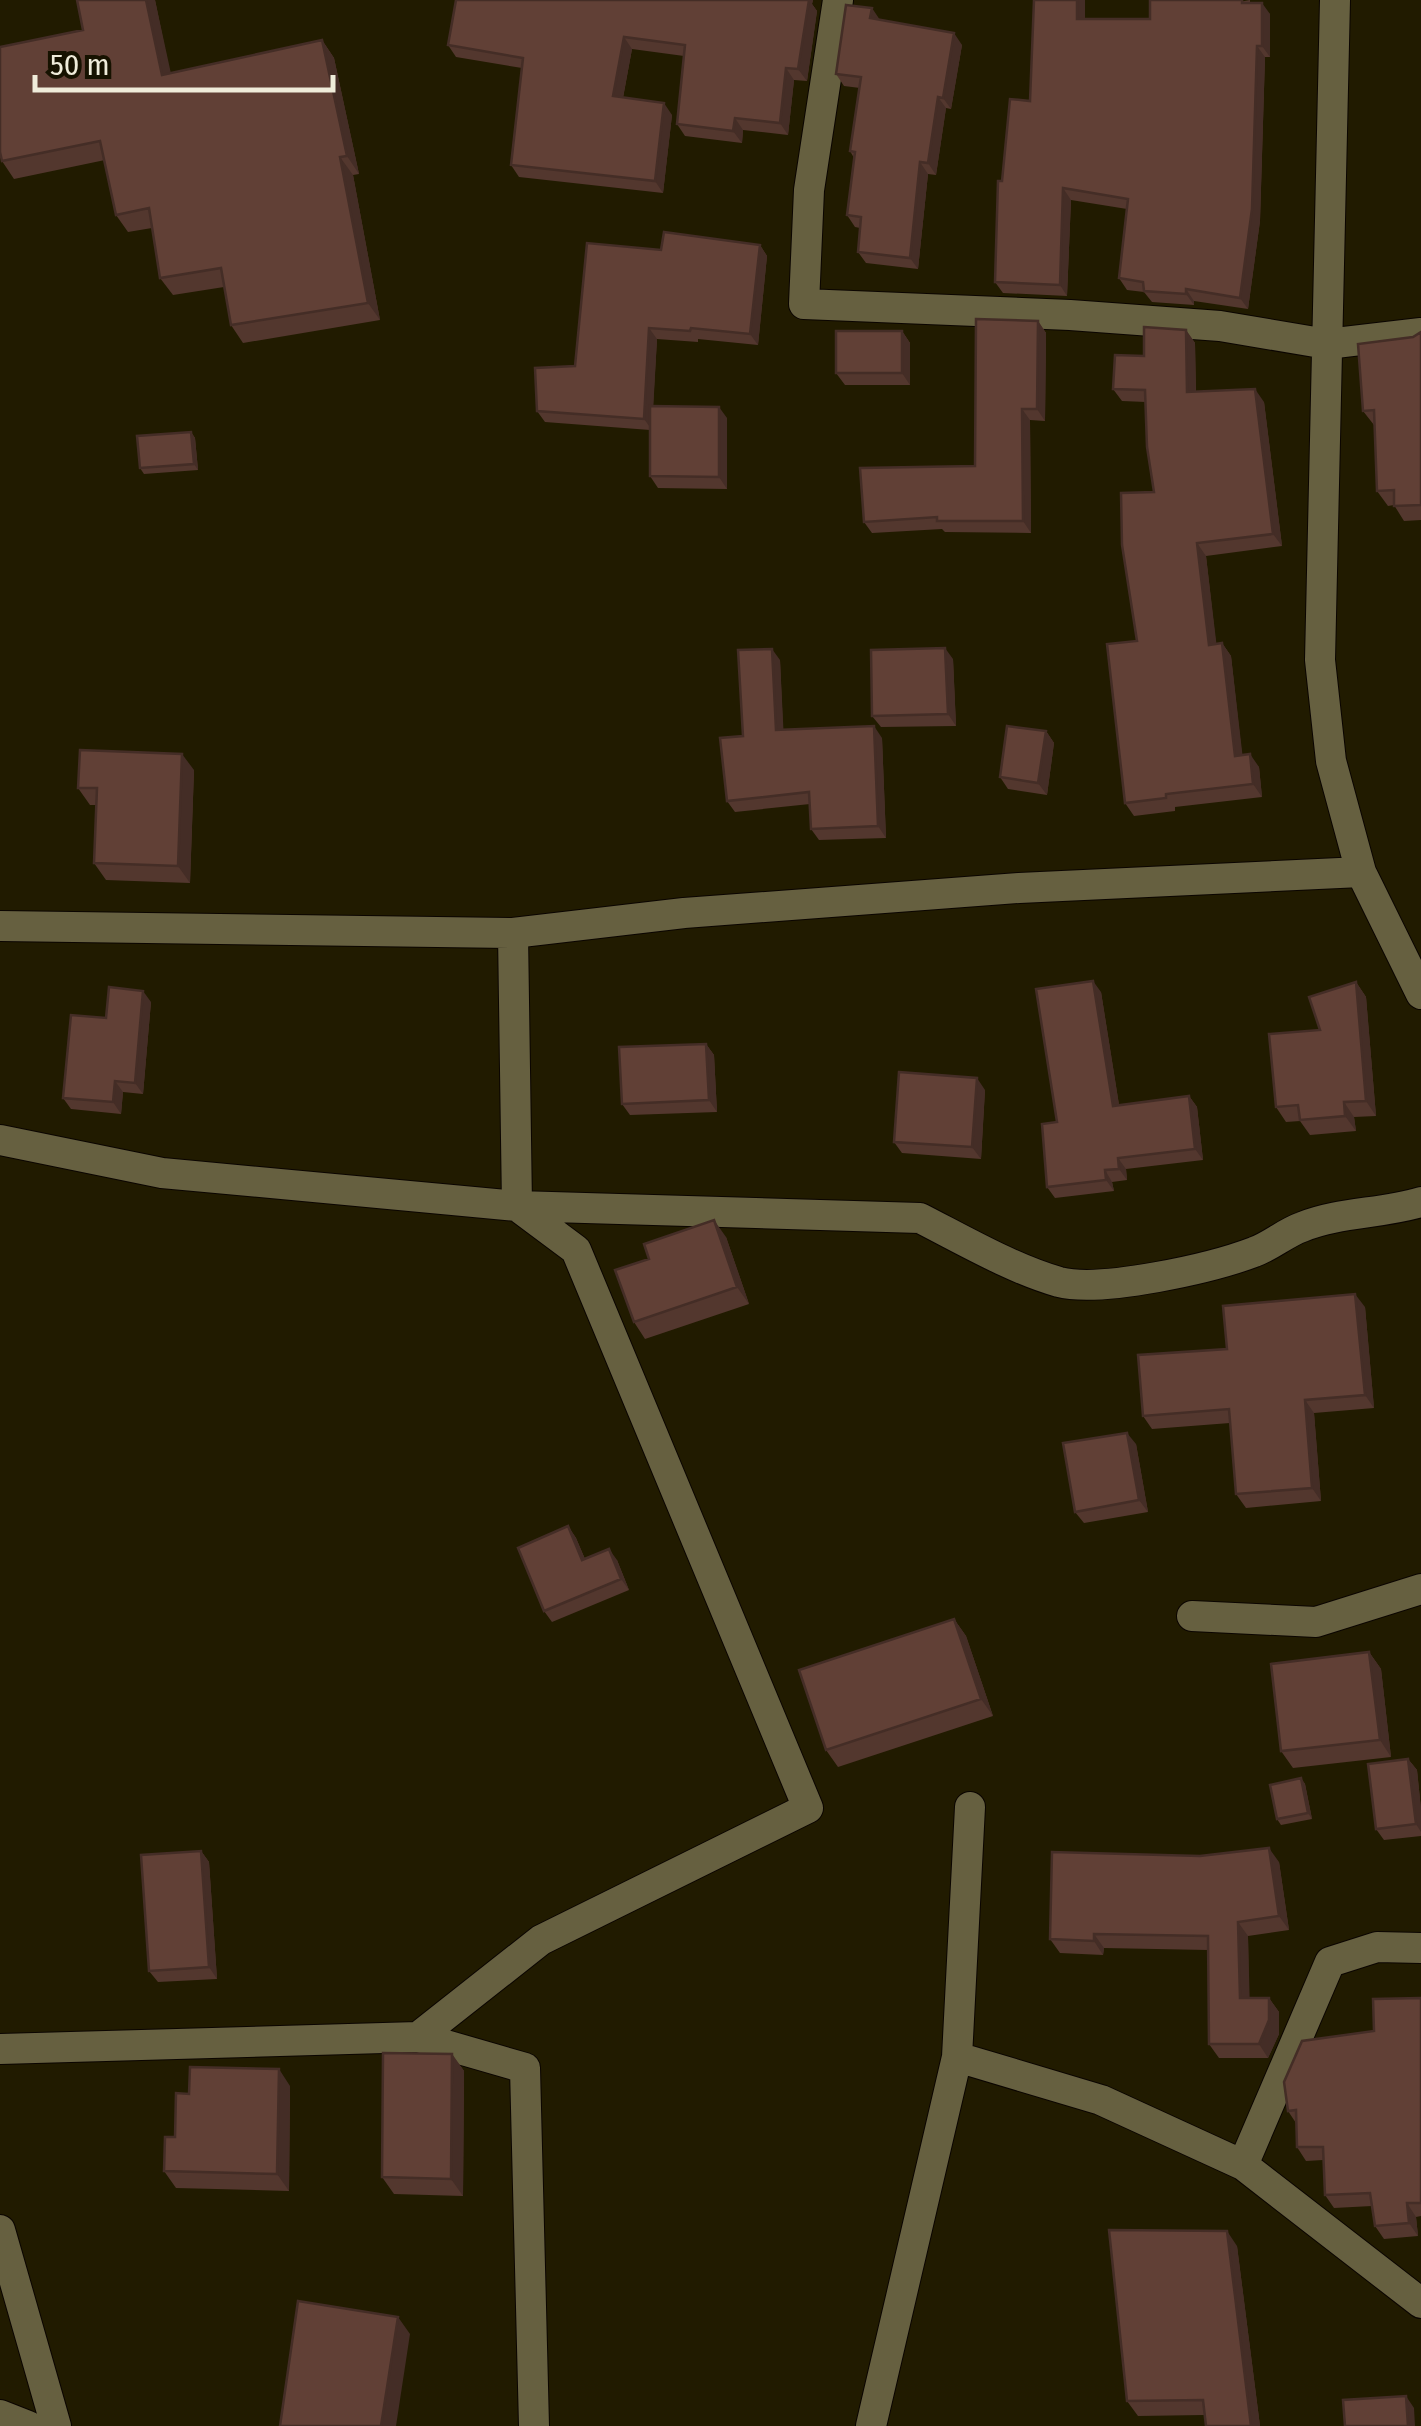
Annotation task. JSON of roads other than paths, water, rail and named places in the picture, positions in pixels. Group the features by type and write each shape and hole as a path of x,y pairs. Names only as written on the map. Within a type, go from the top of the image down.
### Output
{"street":[{"path":"838,0 809,190 804,304 1052,314 1220,326 1327,344 1421,333"},
{"path":"1336,0 1320,660 1331,761 1361,872 1421,994"},
{"path":"0,946 0,926 512,933 684,914 1019,888 1361,872"},
{"path":"512,933 517,1206"},
{"path":"0,1140 162,1173 517,1206 920,1218 975,1247 1062,1283 1134,1282 1256,1252 1300,1227 1336,1216 1388,1212 1421,1202"},
{"path":"418,2037 542,1940 808,1808 576,1250 517,1206"},
{"path":"1192,1616 1316,1622 1421,1588"},
{"path":"871,2426 957,2057 970,1807"},
{"path":"1243,2164 1330,1962 1377,1948 1421,1948"},
{"path":"0,2050 418,2037 525,2068 534,2426"},
{"path":"957,2057 1101,2100 1243,2164 1421,2303"},
{"path":"0,2230 56,2426"},
{"path":"0,2416 28,2426"}]}
